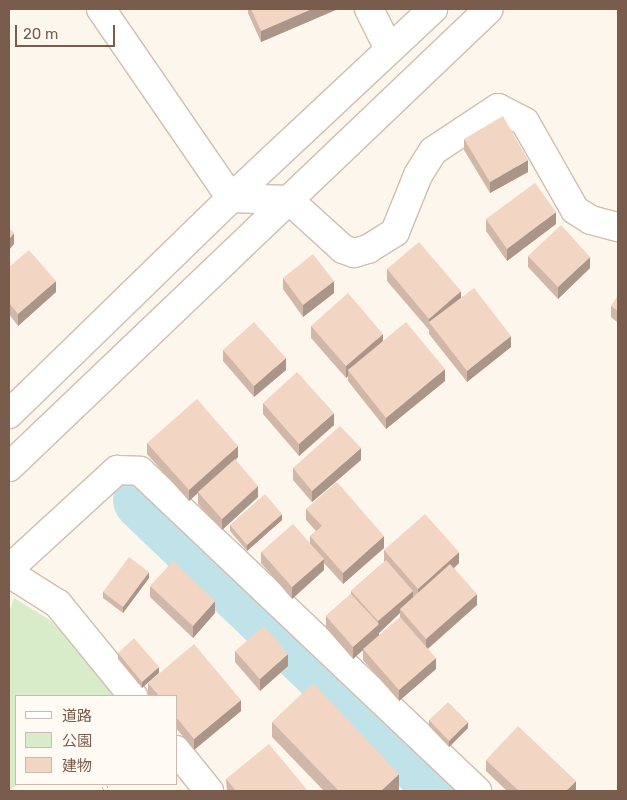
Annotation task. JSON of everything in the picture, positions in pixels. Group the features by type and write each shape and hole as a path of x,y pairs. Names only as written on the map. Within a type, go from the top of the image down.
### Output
{"street":[{"path":"102,9 231,198"},
{"path":"369,9 389,49"},
{"path":"9,414 231,198 433,9"},
{"path":"9,467 490,9"},
{"path":"231,198 289,200 343,249 354,253 368,249 395,232 418,175 433,151 498,108 525,122 575,210 591,220 618,227"},
{"path":"132,695 58,604 9,571 117,470 140,471 477,791"},
{"path":"178,752 209,791"}],"path":[{"path":"98,791 109,785"}],"green space":[{"path":"14,598 50,620 125,695 15,695 15,785 17,785 9,790 9,612"}],"building":[{"path":"251,9 312,9 261,31"},
{"path":"503,116 528,160 490,182 464,139"},
{"path":"535,183 556,212 507,249 486,219"},
{"path":"561,225 590,257 558,287 528,256"},
{"path":"9,228 14,233 9,239"},
{"path":"419,242 461,291 429,319 387,269"},
{"path":"29,250 56,281 18,314 9,303 9,267"},
{"path":"313,254 334,281 303,305 283,278"},
{"path":"474,288 511,336 467,371 429,322"},
{"path":"348,293 383,334 346,366 311,326"},
{"path":"618,296 618,311 611,306"},
{"path":"254,322 286,358 254,386 223,350"},
{"path":"406,322 445,369 386,418 348,370"},
{"path":"297,372 334,413 299,444 263,403"},
{"path":"197,399 238,446 189,490 147,443"},
{"path":"340,426 361,448 312,491 293,468"},
{"path":"235,459 258,486 222,519 198,492"},
{"path":"337,482 384,536 343,573 310,536 322,526 306,509"},
{"path":"265,494 282,514 247,545 230,525"},
{"path":"425,514 459,552 418,589 384,550"},
{"path":"293,524 324,559 292,587 261,552"},
{"path":"129,557 149,572 123,607 103,592"},
{"path":"386,560 413,591 378,621 351,591"},
{"path":"173,561 215,601 193,626 150,586"},
{"path":"450,564 477,594 426,639 400,609"},
{"path":"351,594 379,624 353,647 326,616"},
{"path":"400,617 436,658 399,690 363,649"},
{"path":"264,626 288,654 260,679 235,651"},
{"path":"134,638 159,667 142,682 118,653"},
{"path":"194,644 241,700 194,739 178,719 178,695 158,695 148,683"},
{"path":"313,683 399,774 381,791 339,791 272,722"},
{"path":"448,702 468,722 449,741 429,720"},
{"path":"518,726 576,781 566,791 519,791 486,760"},
{"path":"269,744 308,791 236,791 226,779"}],"waterway":[{"path":"143,500 448,791"}]}
